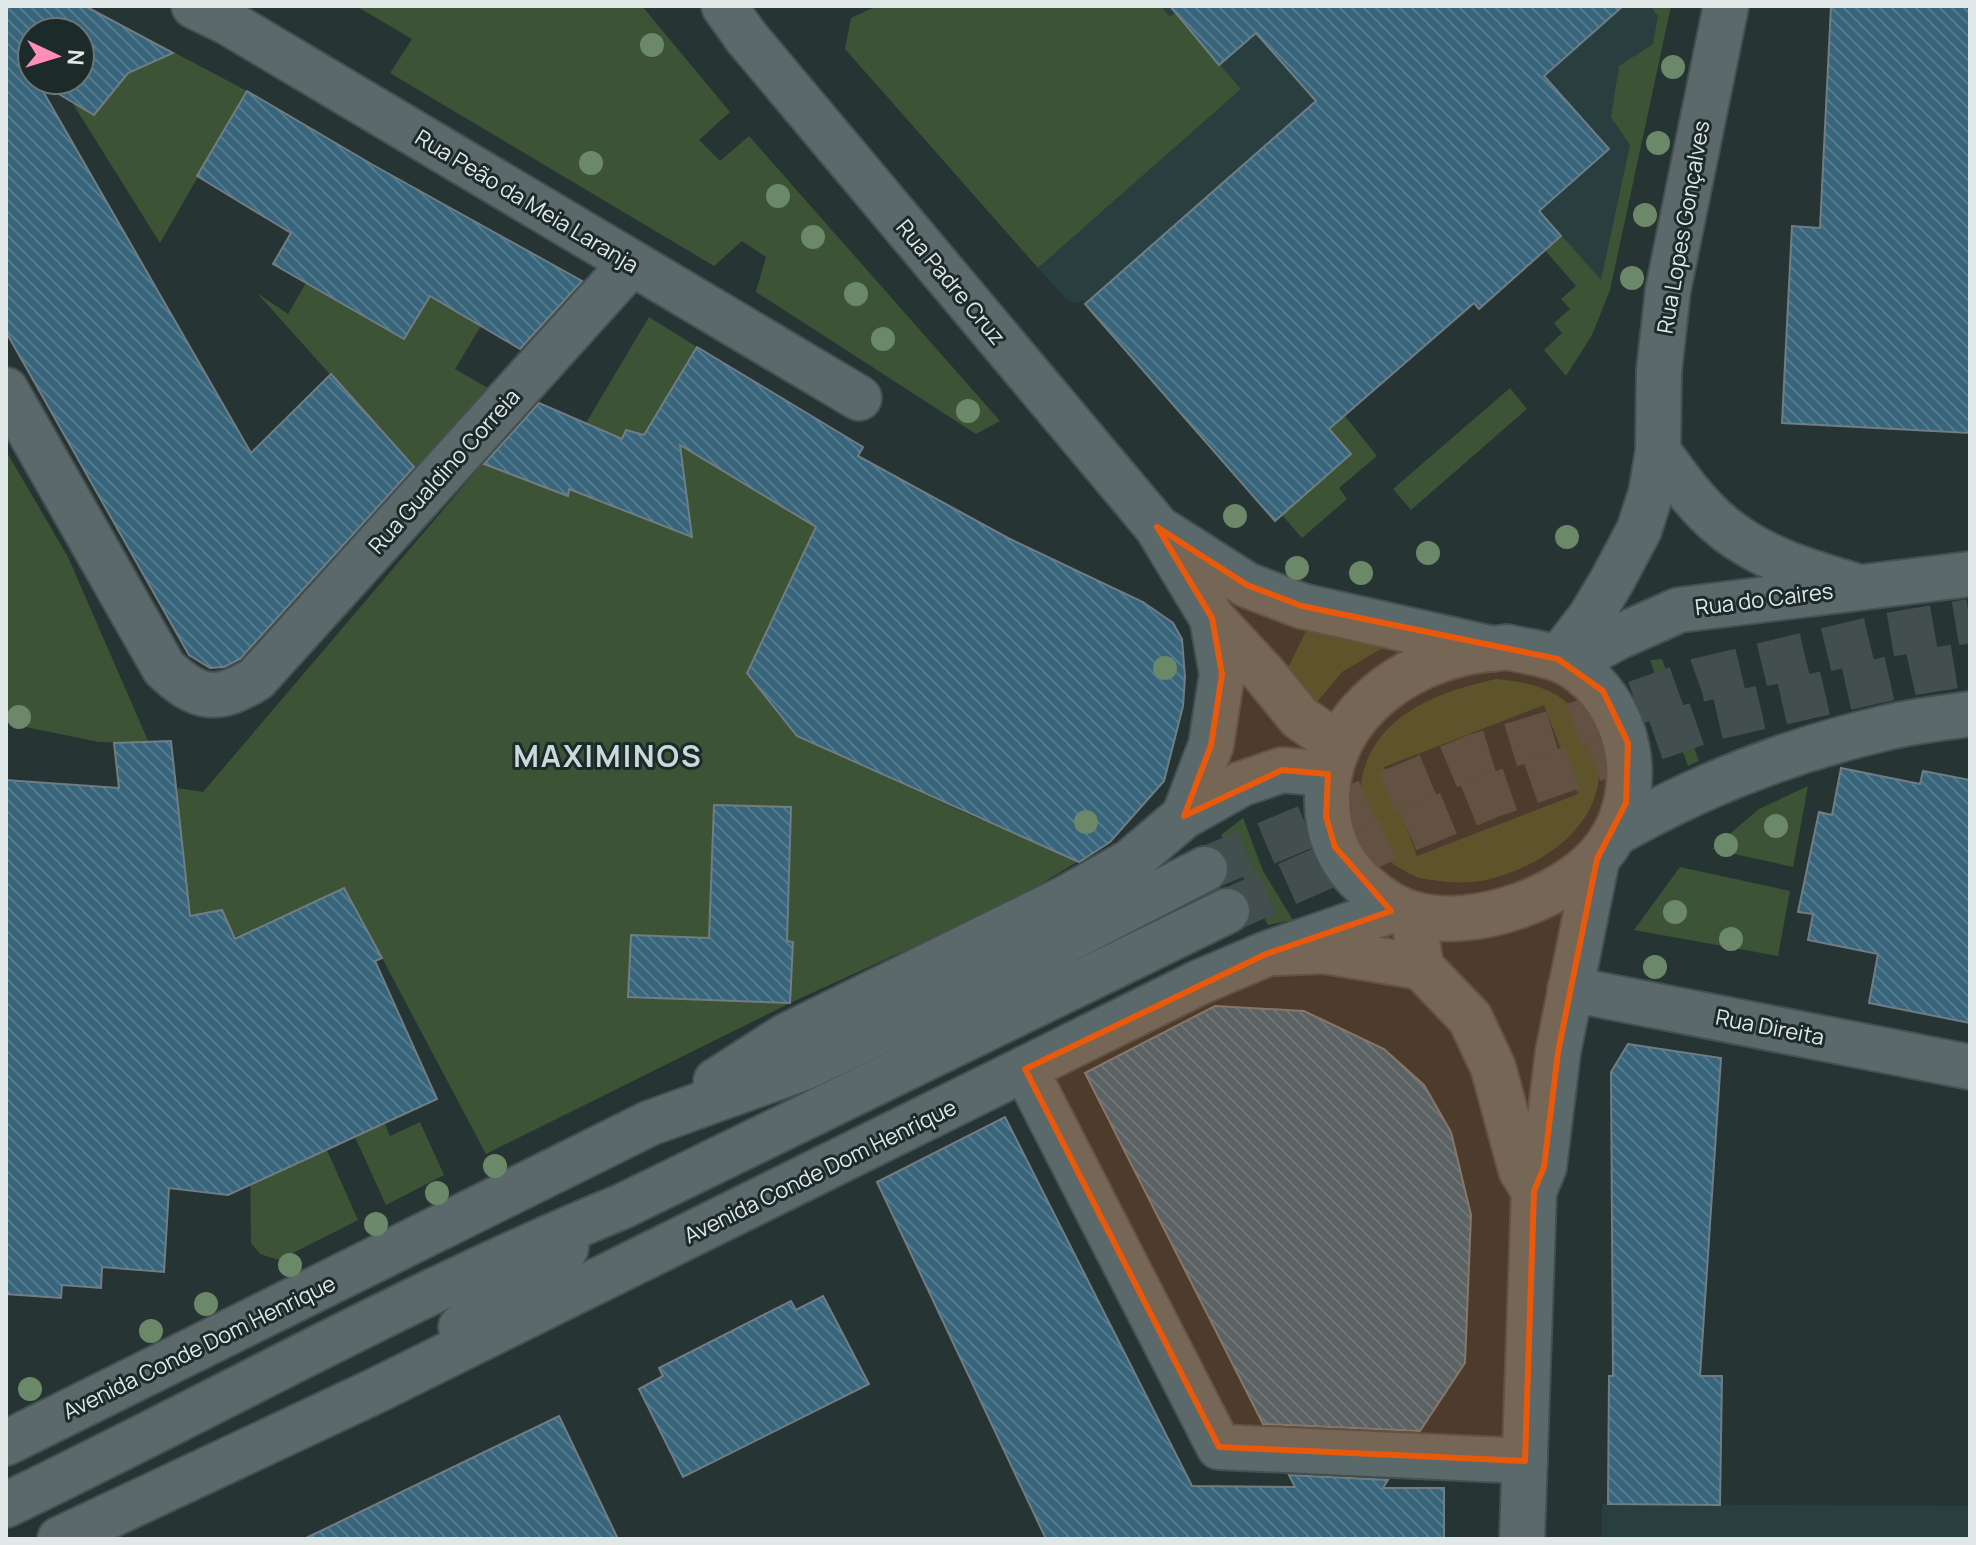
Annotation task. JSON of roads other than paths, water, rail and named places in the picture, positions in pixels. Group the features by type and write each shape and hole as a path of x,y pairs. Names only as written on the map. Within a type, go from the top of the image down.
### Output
{"main road":[{"name":"Rua Peão da Meia Laranja","path":"194,6 229,23 859,398"},
{"name":"Rua Padre Cruz","path":"714,6 735,21 1157,527 1212,618 1264,674 1333,759"},
{"name":"Rua Lopes Gonçalves","path":"1563,661 1639,530 1651,493 1658,451 1659,371 1668,290 1726,6"},
{"name":"Rua Gualdino Correia","path":"6,390 164,668 186,688 207,695 232,693 256,679 631,264"},
{"path":"1658,451 1689,492 1721,526 1751,547 1800,569 1859,587"},
{"name":"Rua Padre Cruz","path":"1157,527 1247,585 1302,606 1493,649"},
{"name":"Rua do Caires","path":"1563,661 1679,610 1970,574"},
{"name":"Rua Padre Cruz","path":"1184,816 1211,745 1222,674 1212,618"},
{"path":"1522,1539 1534,1191 1544,1167 1558,1052 1570,989 1606,846 1626,803 1630,775 1628,743 1603,691 1563,661 1507,647 1461,653 1401,678 1370,700 1346,729 1333,759 1326,817 1335,847 1349,871 1376,897 1406,911 1455,918 1490,915 1531,902 1566,883 1606,846 1664,806 1783,757 1886,728 1970,714"},
{"name":"Avenida Conde Dom Henrique","path":"6,1443 650,1123 786,1036 1068,897 1130,862 1184,816 1241,784 1282,770 1333,759"},
{"name":"Avenida Conde Dom Henrique","path":"650,1123 806,1067 995,977 1205,869"},
{"name":"Avenida Conde Dom Henrique","path":"6,1505 136,1443 453,1280 623,1206 1227,911"},
{"path":"1406,911 1421,967 1470,1018 1493,1067 1521,1170 1534,1191"},
{"name":"Avenida Conde Dom Henrique","path":"60,1539 375,1391 1200,982 1266,954 1406,911"},
{"name":"Avenida Conde Dom Henrique","path":"1266,954 1324,951 1421,967"},
{"name":"Rua Direita","path":"1570,989 1970,1067"},
{"path":"1025,1069 1219,1447 1525,1461"},
{"name":"Avenida Conde Dom Henrique","path":"375,1391 623,1206"}],"tunnel":[{"path":"1205,869 1475,756 1554,732 1699,680 1887,635 1970,621"},
{"path":"1227,911 1491,796 1714,718 1914,673 1970,664"}],"district":[{"name":"MAXIMINOS","path":"608,757"}]}
